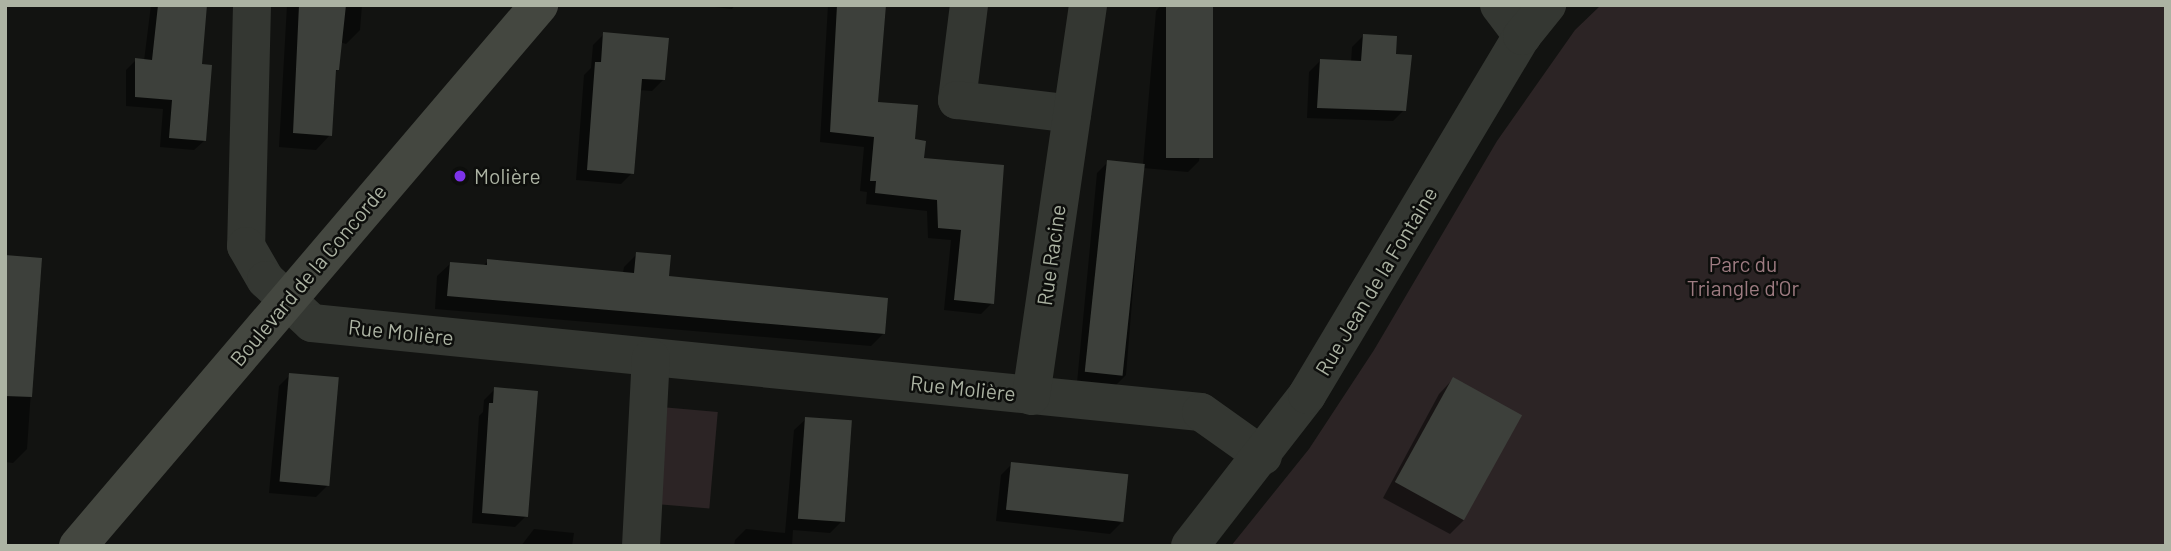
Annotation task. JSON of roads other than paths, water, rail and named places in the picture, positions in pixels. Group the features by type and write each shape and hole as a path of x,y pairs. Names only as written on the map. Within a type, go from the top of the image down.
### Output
{"street":[{"name":"Rue Molière","path":"252,5 246,246 266,280 312,323 1201,412 1263,456"},
{"name":"Boulevard de la Concorde","path":"78,546 539,5"},
{"path":"969,5 957,100 1072,114"},
{"name":"Rue Racine","path":"1031,396 1088,5"},
{"path":"1499,5 1522,36"},
{"name":"Rue Jean de la Fontaine","path":"1190,546 1263,456 1307,395 1522,36 1547,5"},
{"path":"640,546 651,358"}],"place":[{"name":"Molière","path":"460,176"}],"park label":[{"name":"Parc du Triangle d'Or","path":"1743,276"}]}
